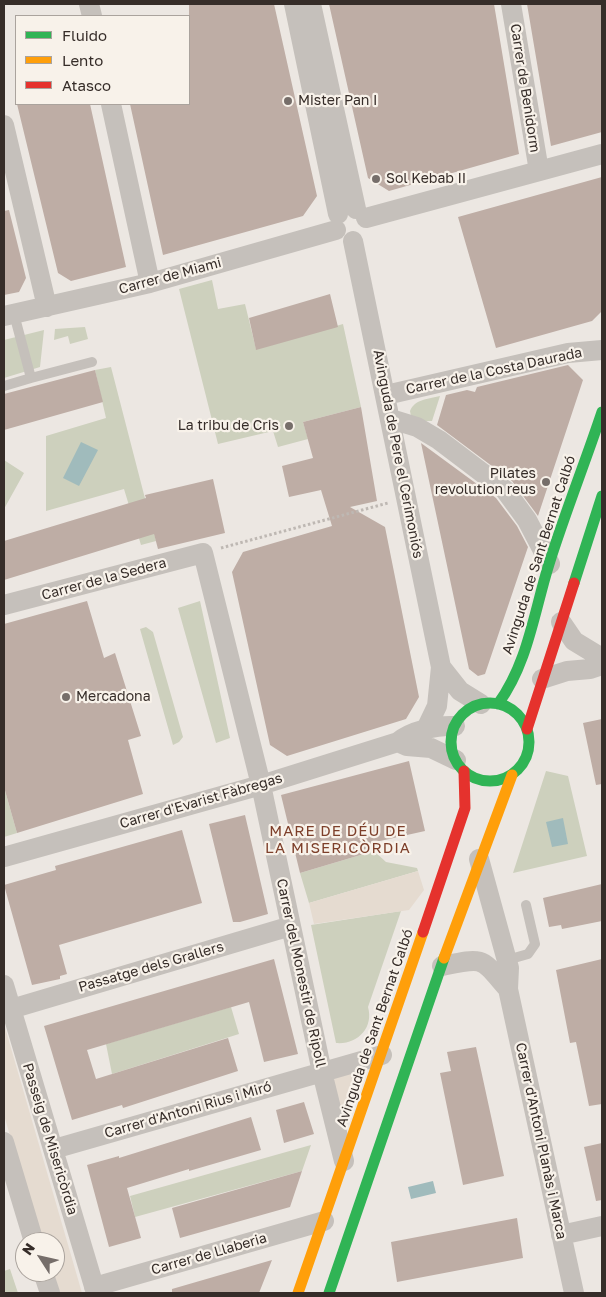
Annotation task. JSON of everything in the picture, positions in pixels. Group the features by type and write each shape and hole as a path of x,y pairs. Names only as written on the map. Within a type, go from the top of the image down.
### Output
{"main road":[{"name":"Avinguda de Sant Bernat Calbó","path":"489,704 508,693 520,663 550,564 602,412"},
{"path":"329,1293 479,859 512,775 524,762 527,755 529,746 527,729 561,622 598,524 602,496"},
{"path":"512,775 490,781 476,778 460,765 452,740 456,724 468,710 489,704 513,710 527,729"},
{"name":"Avinguda de Sant Bernat Calbó","path":"298,1293 463,816 466,787 460,765"}],"street":[{"path":"294,4 349,218"},
{"path":"311,4 349,218"},
{"name":"Carrer de Benidorm","path":"511,4 539,172"},
{"path":"111,105 150,283"},
{"path":"4,125 47,307"},
{"name":"Carrer de Miami","path":"9,315 150,283 349,218 539,172 602,154"},
{"name":"Avinguda de Pere el Cerimoniós","path":"349,218 365,233 353,241 441,667 440,694 435,713 425,731"},
{"name":"Carrer de la Costa Daurada","path":"386,395 568,353 602,350"},
{"path":"391,420 417,428 439,440 505,490 527,520 550,564"},
{"name":"Carrer de la Sedera","path":"4,605 203,553"},
{"name":"Carrer del Monestir de Ripoll","path":"203,553 260,785 322,1072 344,1162"},
{"path":"561,622 574,641 602,658"},
{"path":"542,679 567,671 590,669 602,665"},
{"name":"Avinguda de Pere el Cerimoniós","path":"441,667 460,691 489,704"},
{"path":"440,694 456,724"},
{"name":"Carrer d'Evarist Fàbregas","path":"4,857 260,785 398,742 407,735 456,724"},
{"name":"Carrer d'Evarist Fàbregas","path":"398,742 407,746 431,748 460,765"},
{"name":"Carrer d'Antoni Planàs i Marca","path":"479,859 510,973 508,989 574,1293"},
{"name":"Passatge dels Grallers","path":"11,1009 291,926"},
{"name":"Carrer d'Antoni Planàs i Marca","path":"442,966 466,961 484,963 493,969 508,989"},
{"name":"Passeig de Misericòrdia","path":"4,985 95,1290"},
{"name":"Carrer d'Antoni Rius i Miró","path":"54,1149 382,1054"},
{"path":"4,1142 7,1163 31,1232"},
{"name":"Carrer de Llaberia","path":"95,1290 324,1221"},
{"path":"561,1235 602,1226"}],"lane":[{"path":"9,315 31,378"},
{"path":"4,386 92,362"},
{"path":"507,960 528,954 535,944 526,905"}],"path":[{"path":"203,553 407,498"}],"green space":[{"path":"212,280 218,309 245,304 256,349 343,324 361,407 303,422 308,439 278,447 273,431 218,444 179,289"},
{"path":"85,327 88,339 70,344 68,336 54,340 55,329"},
{"path":"44,330 40,367 4,378 4,340"},
{"path":"111,367 156,541 141,545 124,489 46,511 46,436 106,418 95,370"},
{"path":"440,396 432,421 412,421 410,411 415,404 422,400"},
{"path":"4,460 24,473 4,509"},
{"path":"200,601 230,738 216,743 178,608"},
{"path":"146,627 153,632 183,737 173,745 140,629"},
{"path":"546,771 568,776 587,856 513,873"},
{"path":"4,787 17,833 4,837"},
{"path":"374,851 386,862 417,868 418,871 309,903 300,873"},
{"path":"401,911 368,1007 369,1015 366,1028 362,1034 351,1041 336,1043 311,925"},
{"path":"231,1007 239,1034 112,1074 106,1044"},
{"path":"311,1145 302,1171 135,1217 130,1196"},
{"path":"10,1269 18,1293 4,1293 4,1271"}],"shaded area":[{"path":"418,871 424,890 409,910 314,924 309,903"},
{"path":"4,1024 64,1232 38,1232 4,1115"},
{"path":"355,1066 362,1073 348,1113 344,1117 339,1115 332,1073"},
{"path":"65,1234 82,1293 56,1293 53,1282 65,1282"}],"water":[{"path":"81,442 98,450 79,486 63,478"},
{"path":"563,818 568,844 552,847 546,822"},
{"path":"433,1181 436,1193 411,1199 408,1187"}],"building":[{"path":"189,4 274,4 317,196 303,216 163,255 130,105 190,105"},
{"path":"329,4 494,4 519,154 389,191 368,178"},
{"path":"527,4 602,4 602,132 551,146"},
{"path":"17,105 90,105 126,267 71,281 58,273"},
{"path":"602,177 602,311 592,321 496,348 458,217"},
{"path":"9,210 26,278 19,292 4,295 4,211"},
{"path":"330,294 338,327 256,350 249,318"},
{"path":"568,365 583,380 538,516 512,481 437,425 446,395 467,390 475,392 477,387"},
{"path":"95,370 103,402 4,430 4,394"},
{"path":"361,407 377,501 350,507 385,527 419,697 406,719 287,756 270,745 232,572 243,552 332,526 321,490 289,497 282,466 313,458 303,422"},
{"path":"421,443 496,498 517,526 528,547 485,674 478,676 469,669"},
{"path":"213,479 225,533 158,549 154,534 4,580 4,541 146,498 145,495"},
{"name":"Mercadona","path":"87,601 104,658 115,653 141,736 128,740 143,794 17,833 4,787 4,624"},
{"path":"602,719 602,784 596,785 583,723"},
{"path":"409,761 425,831 371,843 374,851 300,873 281,795"},
{"path":"245,815 268,914 240,922 233,922 209,824"},
{"path":"182,830 202,903 59,945 67,974 60,976 60,979 32,985 4,885 56,870 55,866"},
{"path":"602,884 602,921 562,929 561,925 549,927 543,898"},
{"path":"274,959 298,1054 264,1062 249,1002 87,1050 96,1079 228,1038 238,1071 123,1108 122,1105 72,1120 44,1026"},
{"path":"602,959 602,1104 589,1106 576,1042 570,1043 556,970"},
{"path":"476,1047 504,1176 463,1185 440,1073 451,1071 447,1052"},
{"path":"304,1102 314,1134 284,1143 276,1110"},
{"path":"251,1117 261,1150 127,1188 141,1238 109,1247 87,1165 119,1156 119,1158"},
{"path":"602,1143 602,1200 596,1201 584,1147"},
{"path":"302,1171 290,1207 180,1238 172,1208"},
{"path":"517,1218 523,1258 397,1282 391,1242"},
{"path":"272,1260 259,1293 172,1293 172,1289"}],"traffic: fast":[{"path":"498,704 517,672 555,545 602,412"},
{"path":"574,583 602,496"},
{"path":"490,703 505,706 522,720 526,727 529,742 526,757 512,774 505,778 490,781 475,778 458,764 454,757 451,742 454,727 468,710 475,706 490,703"},
{"path":"329,1293 444,958"}],"traffic: slow":[{"path":"444,958 512,775"},
{"path":"298,1293 423,932"}],"traffic: jam":[{"path":"527,729 574,583"},
{"path":"423,932 465,808 464,771"}],"place":[{"name":"Mister Pan I","path":"288,101"},
{"name":"Sol Kebab II","path":"376,179"},
{"name":"La tribu de Cris","path":"289,426"},
{"name":"Pilates revolution reus","path":"546,482"},
{"name":"Mercadona","path":"66,697"}],"district":[{"name":"MARE DE DÉU DE LA MISERICÒRDIA","path":"338,840"}]}
